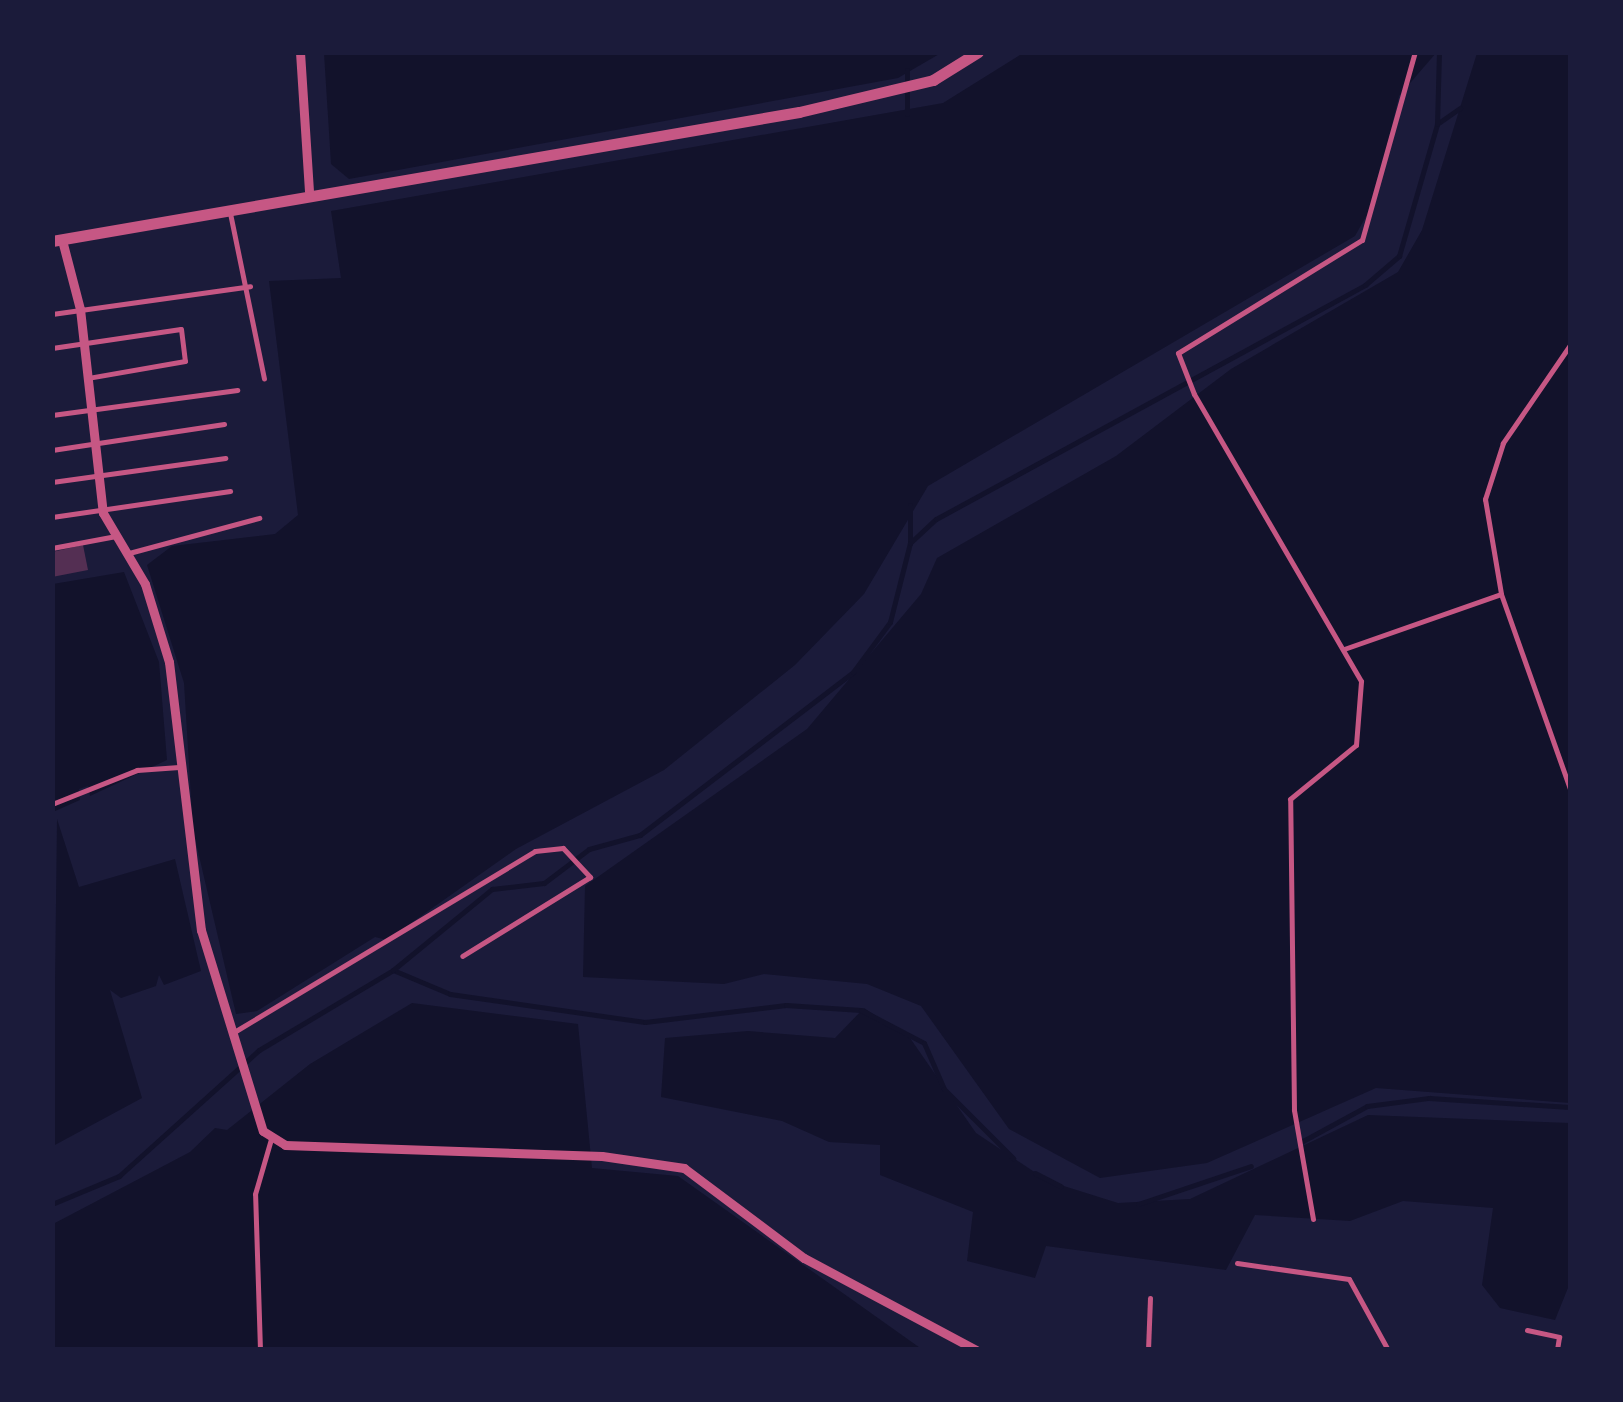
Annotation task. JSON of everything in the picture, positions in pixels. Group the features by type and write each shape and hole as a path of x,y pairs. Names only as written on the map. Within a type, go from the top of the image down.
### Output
{"street":[{"path":"300,52 309,191"},
{"path":"976,1350 804,1258 684,1168 271,1138 251,1096 200,930 169,662 126,554 102,510 80,308 57,241 230,211 309,191 885,94 978,52"}],"lane":[{"path":"1313,1219 1294,1110 1290,799 1303,780 1346,760 1362,730 1360,681 1194,394 1183,366 1185,345 1362,240 1415,52"},
{"path":"230,211 236,269 250,286 264,378"},
{"path":"52,314 250,286"},
{"path":"52,348 181,329 186,361 88,378"},
{"path":"1570,344 1490,473 1488,547 1500,594 1570,789"},
{"path":"52,415 236,390"},
{"path":"52,450 224,424"},
{"path":"52,482 225,458"},
{"path":"52,517 230,491"},
{"path":"126,554 259,518"},
{"path":"52,548 116,536"},
{"path":"1344,649 1500,594"},
{"path":"52,804 137,770 180,767"},
{"path":"234,1037 513,862 563,848 586,872 576,888 462,956"},
{"path":"260,1350 255,1194 271,1138"},
{"path":"1237,1263 1349,1278 1388,1350"},
{"path":"1148,1350 1150,1298"},
{"path":"1527,1330 1559,1337 1557,1350"}],"shaded area":[{"path":"324,52 941,53 898,78 349,179 331,164"},
{"path":"1023,53 1436,53 1399,96 1373,204 1355,236 928,486 864,594 795,665 664,770 516,849 387,940 375,937 257,1011 236,1014 193,830 184,683 147,565 172,546 275,534 298,515 269,281 341,278 331,211 943,103"},
{"path":"1477,53 1570,53 1570,1103 1376,1088 1207,1163 1100,1178 1009,1129 921,1006 867,984 764,974 724,984 583,977 585,886 807,729 921,594 937,558 1116,456 1231,369 1398,272 1422,230"},
{"path":"124,572 159,662 167,760 90,796 88,786 79,789 80,800 53,812 53,584"},
{"path":"57,819 79,887 175,859 201,971 164,985 159,975 156,986 121,998 110,990 142,1098 53,1146"},
{"path":"412,1003 578,1024 592,1168 678,1176 923,1350 53,1350 53,1224 190,1152 215,1128 227,1130 310,1064"},
{"path":"864,1008 910,1038 976,1133 1048,1181 1118,1203 1190,1199 1368,1115 1570,1123 1570,1283 1555,1320 1500,1308 1482,1285 1493,1208 1403,1201 1350,1221 1255,1215 1226,1270 1046,1246 1035,1278 967,1261 973,1212 880,1175 880,1145 829,1142 782,1121 661,1097 665,1038 748,1031 835,1038"}],"building":[{"path":"83,545 88,570 52,577 52,552"}],"waterway":[{"path":"52,1204 119,1176 259,1050 393,970 492,889 544,883 589,849 640,835 853,672 890,622 910,543 936,519 1365,285 1399,256 1437,124 1439,52"},
{"path":"907,70 907,114"},
{"path":"1437,124 1460,108"},
{"path":"910,505 910,543"},
{"path":"393,970 450,994 645,1022 786,1005 861,1010 924,1043 944,1089 1013,1158"},
{"path":"1301,1142 1367,1106 1429,1098 1570,1107"},
{"path":"1138,1204 1251,1166"},
{"path":"1035,1173 1061,1186"}]}
